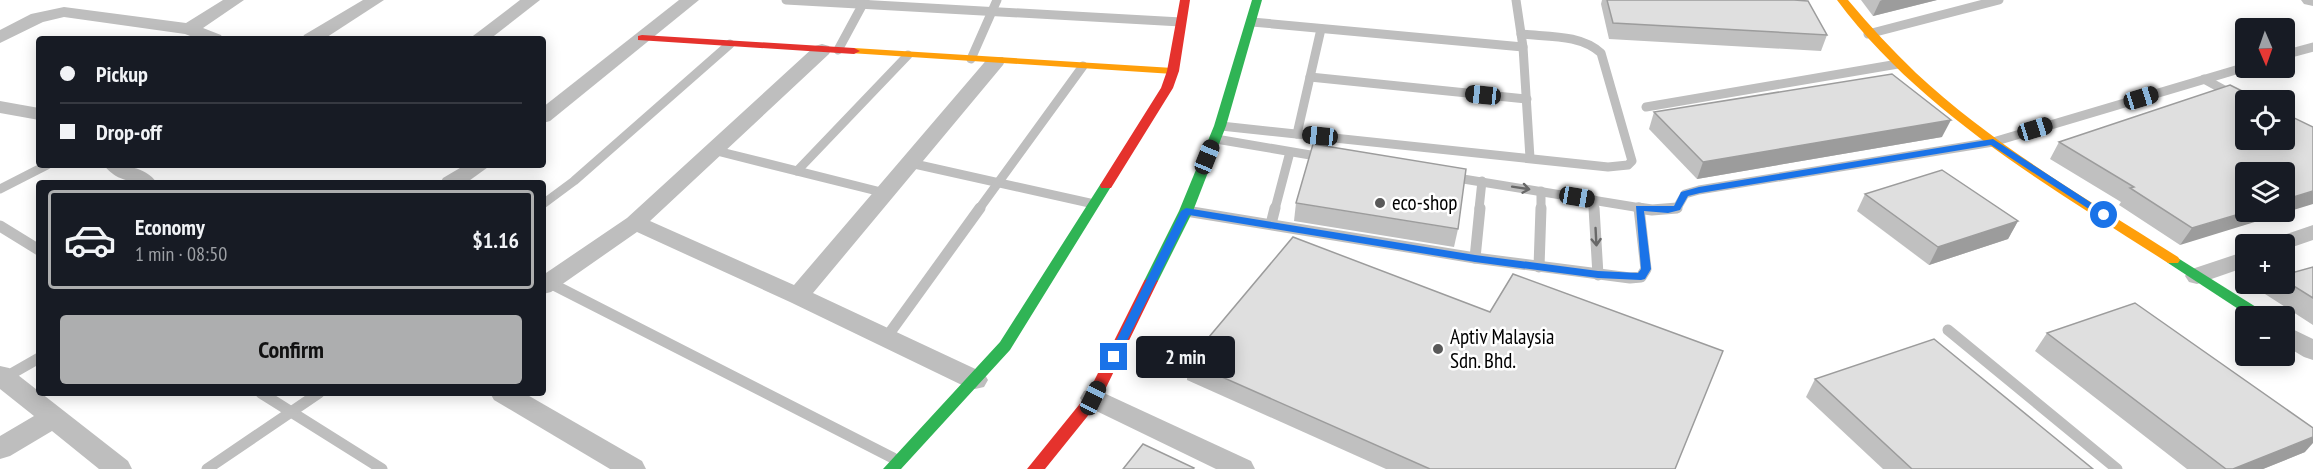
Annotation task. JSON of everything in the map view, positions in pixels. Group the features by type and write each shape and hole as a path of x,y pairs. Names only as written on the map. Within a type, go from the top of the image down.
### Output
{"street":[{"path":"74,12 92,0"},
{"path":"189,29 235,0"},
{"path":"316,36 375,0"},
{"path":"482,36 531,0"},
{"path":"546,115 690,0"},
{"path":"894,465 1005,346 1094,204 1167,87 1173,71 1185,0"},
{"path":"1035,469 1093,398 1186,211 1217,132 1257,0"},
{"path":"1843,2 1868,34 1898,64 1993,142 2244,306"},
{"path":"0,37 46,14 74,12 189,29 206,36"},
{"path":"642,38 1173,71"},
{"path":"546,284 635,223 713,150 830,50"},
{"path":"798,296 996,61"},
{"path":"0,106 36,113"},
{"path":"121,168 141,180"},
{"path":"456,180 475,168"},
{"path":"635,223 798,296 975,380"},
{"path":"2295,239 2313,232"},
{"path":"2197,276 2235,262"},
{"path":"2295,340 2313,351"},
{"path":"2,377 118,469"},
{"path":"507,396 600,462 632,469"},
{"path":"1093,398 1241,469"},
{"path":"0,449 52,418"}],"lane":[{"path":"786,0 864,2 992,12 1181,22"},
{"path":"971,59 997,0"},
{"path":"1516,0 1524,47 1530,158"},
{"path":"1868,34 1999,0"},
{"path":"830,50 864,2"},
{"path":"1252,22 1524,47"},
{"path":"1297,134 1321,28"},
{"path":"1217,132 1297,134 1619,167 1628,165 1632,161 1601,53 1596,47 1582,41 1521,34"},
{"path":"546,202 574,181 730,44"},
{"path":"2295,53 2313,47"},
{"path":"797,171 908,55"},
{"path":"1646,107 1898,64"},
{"path":"886,338 1083,66"},
{"path":"1439,175 1639,208 1668,210 1677,208 1685,194 1699,190 1993,142 2235,70"},
{"path":"1310,77 1527,99"},
{"path":"2204,79 2235,96"},
{"path":"1217,132 1290,152 1337,159"},
{"path":"713,150 885,193"},
{"path":"1271,224 1290,152"},
{"path":"910,163 1094,204"},
{"path":"0,189 41,168"},
{"path":"1475,258 1482,181"},
{"path":"1539,267 1541,191"},
{"path":"1594,200 1598,275"},
{"path":"1186,211 1475,258 1598,275 1641,277 1646,269 1639,208"},
{"path":"0,225 36,248"},
{"path":"546,284 894,465"},
{"path":"1948,330 2117,469"},
{"path":"2,377 36,360"},
{"path":"266,396 382,469"},
{"path":"207,469 315,396"}],"building":[{"path":"1607,0 1808,1 1827,35 1613,23"},
{"path":"1892,74 1951,120 1703,162 1654,112"},
{"path":"2230,85 2240,90 2235,90 2235,150 2295,150 2295,118 2313,127 2313,191 2295,197 2295,162 2235,162 2235,215 2192,228 2130,188 2134,187 2059,142"},
{"name":"eco-shop","path":"1313,144 1466,169 1458,229 1296,203"},
{"path":"1942,170 2018,221 1938,247 1865,194"},
{"name":"Aptiv Malaysia Sdn. Bhd.","path":"1293,237 1490,312 1513,274 1723,351 1675,469 1430,469 1188,362"},
{"path":"2313,267 2313,298 2295,287 2295,272"},
{"path":"2135,303 2313,428 2313,437 2233,469 2226,469 2047,333"},
{"path":"1934,339 2093,469 1912,469 1815,379"},
{"path":"1143,444 1194,468 1123,469"}],"traffic: fast":[{"path":"1151,281 1186,211 1220,126 1257,0"},
{"path":"891,469 1005,346 1106,185"},
{"path":"2173,260 2244,306"}],"traffic: slow":[{"path":"1842,0 1876,40 1954,111 2040,173 2173,260"},
{"path":"854,51 1173,71"}],"traffic: jam":[{"path":"1106,185 1167,88 1173,71 1185,0"},
{"path":"642,38 854,51"},
{"path":"1035,469 1093,398 1151,281"}],"place":[{"name":"eco-shop","path":"1380,203"},
{"name":"Aptiv Malaysia Sdn. Bhd.","path":"1438,349"}],"route":[{"path":"1114,357 1186,211 1475,258 1630,278 1641,277 1646,269 1639,208 1668,210 1677,208 1685,194 1699,190 1993,142 2104,215"}]}
